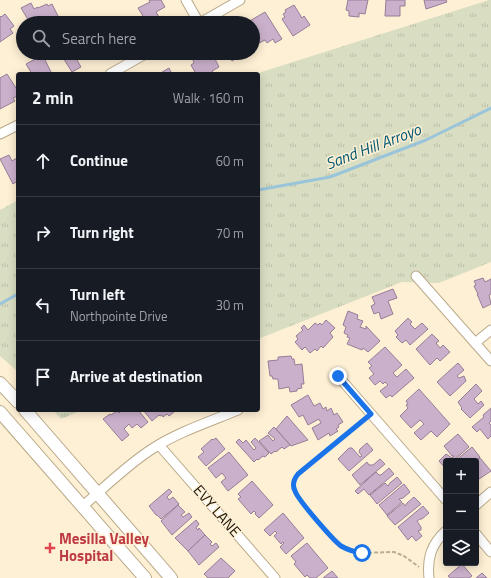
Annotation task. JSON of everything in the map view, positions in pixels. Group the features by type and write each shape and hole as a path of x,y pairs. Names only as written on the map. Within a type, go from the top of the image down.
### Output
{"main road":[{"path":"1,384 16,400"},
{"path":"0,412 145,578"},
{"path":"27,412 171,578"}],"street":[{"path":"186,0 195,16"},
{"path":"211,16 240,0"},
{"path":"114,72 135,60"},
{"path":"0,134 16,126"},
{"path":"416,276 491,361"},
{"path":"475,343 491,330"},
{"path":"338,376 443,497"},
{"path":"83,506 138,459 174,436 233,412"},
{"name":"EVY LANE","path":"160,445 275,578"},
{"path":"479,502 491,492"},
{"path":"429,578 428,560 433,546 443,534"},
{"path":"479,538 491,552"}],"path":[{"path":"371,414 298,474 294,482 295,490 306,507 345,548 362,553 394,552 404,556 418,566 428,568"}],"green space":[{"path":"491,0 491,262 439,283 402,282 260,338 260,72"},
{"path":"16,201 16,370 0,356 0,210"},
{"path":"55,412 77,412 61,419"}],"building":[{"path":"149,0 161,0 165,7 156,12 158,16 143,16 138,8 150,2"},
{"path":"348,0 368,0 365,14 359,13 359,17 349,16 349,11 346,10"},
{"path":"386,0 405,0 405,6 400,6 400,16 385,16"},
{"path":"424,0 446,0 447,2 426,9"},
{"path":"31,3 34,9 47,4 48,6 52,4 58,16 26,16 21,8"},
{"path":"294,5 302,18 304,16 310,25 293,36 282,19 285,17 283,14 286,12 285,10"},
{"path":"265,12 282,39 275,43 273,39 267,43 265,40 260,42 260,16 258,16"},
{"path":"5,14 14,26 10,29 13,33 0,42 0,16 1,17"},
{"path":"33,60 45,60 51,72 31,72 26,64"},
{"path":"64,60 77,60 81,67 72,72"},
{"path":"193,60 216,60 219,67 213,72 195,72 191,65 194,63"},
{"path":"169,68 171,72 162,72"},
{"path":"7,74 16,88 16,97 13,98 15,101 0,109 0,78"},
{"path":"9,155 12,161 16,159 16,182 13,184 0,159"},
{"path":"483,278 485,282 491,279 491,294 489,295 491,304 483,308 474,286 476,285 474,281"},
{"path":"393,289 397,298 388,301 393,314 381,319 379,312 374,314 371,306 375,304 372,297"},
{"path":"348,311 358,315 357,319 363,321 360,327 366,329 366,326 380,341 368,352 363,348 362,350 347,344 350,338 344,333 346,327 343,325"},
{"path":"408,318 412,322 410,324 415,329 422,323 428,329 410,345 406,340 402,343 396,337 398,335 395,331"},
{"path":"326,320 335,328 330,333 333,337 323,348 321,346 317,351 315,349 310,353 305,347 302,350 295,342 298,339 296,336 303,330 301,328 304,325 308,330 315,323 318,325 320,323 322,325"},
{"path":"432,334 439,341 436,343 440,348 443,345 450,352 440,361 437,358 430,365 416,349"},
{"path":"385,347 402,365 393,373 397,377 406,369 414,378 392,397 390,395 386,398 380,391 388,385 385,382 383,384 380,381 375,385 369,378 374,374 369,368 372,366 368,362"},
{"path":"291,356 292,359 294,359 295,365 302,364 304,384 301,384 302,388 297,389 297,391 290,392 289,387 279,389 278,379 273,379 272,376 270,376 268,361 278,360 278,357"},
{"path":"458,363 464,370 457,376 459,378 464,376 466,381 450,396 437,382"},
{"path":"476,384 482,391 474,399 478,404 481,401 484,405 470,418 461,409 462,408 458,402"},
{"path":"419,389 450,424 437,437 431,431 421,440 414,433 424,424 420,420 411,428 400,416 408,408 406,401"},
{"path":"308,395 314,406 320,403 323,409 326,407 327,411 331,408 334,415 337,413 343,422 338,425 339,427 336,429 338,431 330,436 329,433 318,440 312,428 321,423 319,419 308,425 303,415 299,417 291,405"},
{"path":"491,408 491,421 489,423 491,425 491,436 488,439 480,429 477,432 472,427 484,417 483,415"},
{"path":"116,412 140,412 148,422 141,428 137,424 132,428 129,424 124,429 129,435 122,441 103,419 110,414 111,415"},
{"path":"145,412 174,412 169,416 167,414 163,417 162,415 159,415 152,421"},
{"path":"287,416 308,440 291,446 276,429"},
{"path":"274,427 290,445 284,449 282,447 271,454 259,441 268,435 273,441 275,439 268,433"},
{"path":"458,434 469,447 456,458 452,458 454,456 452,456 444,446"},
{"path":"216,438 225,449 206,466 198,457 204,452 201,449 212,439 213,440"},
{"path":"255,438 269,453 265,457 263,456 254,462 236,442 239,439 243,443 246,440 254,450 256,448 251,442"},
{"path":"367,443 373,450 349,471 338,459 349,448 352,448 360,457 362,456 359,452 360,449"},
{"path":"472,447 480,457 479,458 459,458"},
{"path":"229,452 248,475 228,491 221,482 226,478 222,473 216,478 208,468"},
{"path":"446,454 452,458 443,458 443,466 439,461"},
{"path":"480,458 491,471 479,479"},
{"path":"380,459 385,464 360,485 352,475 367,462 369,465 373,465"},
{"path":"389,468 394,474 369,495 364,489 358,494 355,491 376,472 381,475"},
{"path":"397,477 402,483 377,504 370,495 385,483 388,486"},
{"path":"252,481 273,505 259,518 254,511 251,514 238,499 241,497 238,494"},
{"path":"404,484 410,492 403,498 399,499 402,502 387,515 379,505"},
{"path":"169,489 172,492 167,497 169,500 173,497 179,504 161,519 149,506"},
{"path":"414,497 421,504 395,525 387,516 403,503 405,506"},
{"path":"178,505 185,512 181,515 183,517 189,513 192,517 172,535 161,521"},
{"path":"423,506 429,513 417,521 421,527 421,530 418,531 422,536 416,541 412,536 408,540 398,527"},
{"path":"283,513 304,538 286,554 280,547 284,543 283,542 281,544 274,536 277,533 275,531 270,536 264,530"},
{"path":"196,520 199,524 196,528 198,530 199,528 205,535 188,551 175,538"},
{"path":"205,535 212,542 210,544 212,546 216,543 219,547 199,565 188,551"},
{"path":"307,543 328,568 316,578 310,578 307,575 305,577 294,564 296,562 291,556"},
{"path":"221,558 235,571 228,578 208,578 204,574"},
{"path":"460,566 464,566 472,576 469,578 450,578 448,576"},
{"path":"332,571 338,578 323,578"},
{"path":"482,573 487,578 476,578"}],"waterway":[{"name":"Sand Hill Arroyo","path":"260,190 330,177 426,140 491,108"},
{"name":"Sand Hill Arroyo","path":"0,304 16,295"}],"place":[{"name":"Mesilla Valley Hospital","path":"50,548"}],"route":[{"path":"338,376 371,414 298,474 295,478 294,486 297,494 306,507 340,545 350,550 362,553"}]}
